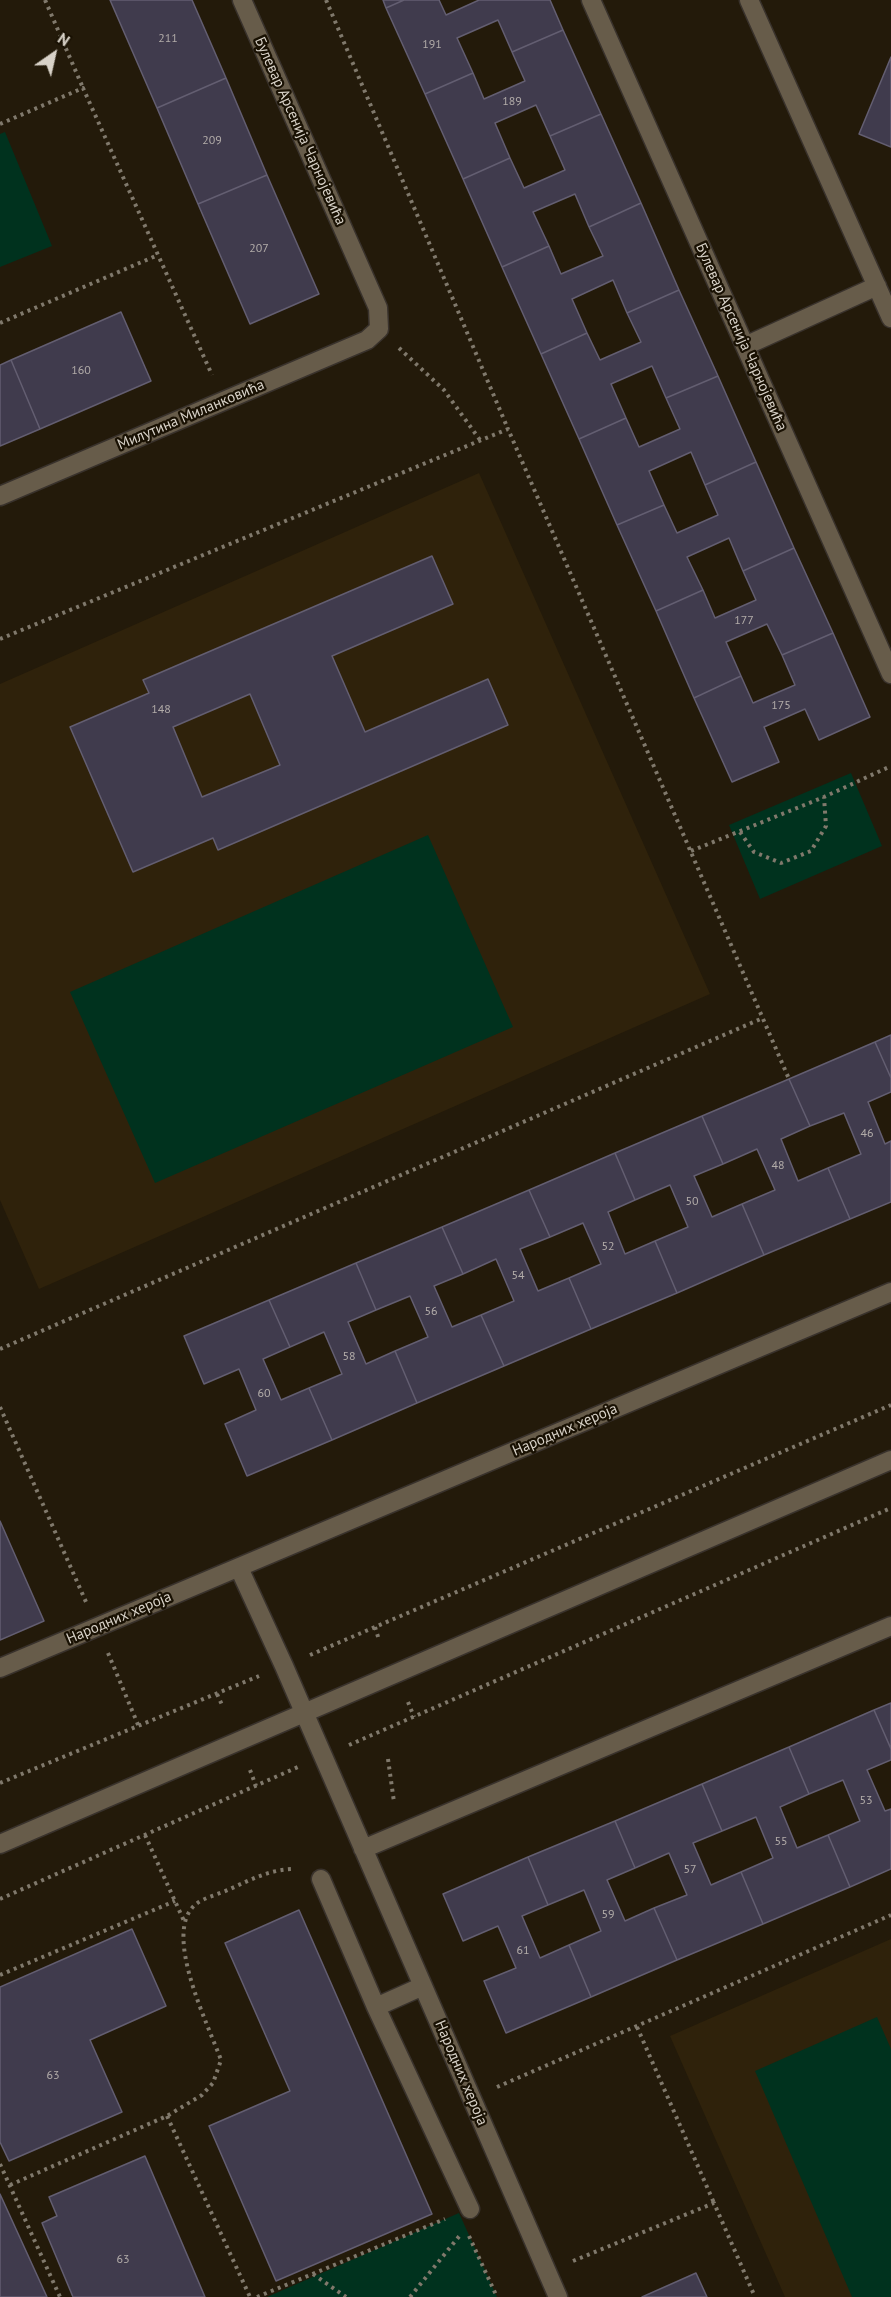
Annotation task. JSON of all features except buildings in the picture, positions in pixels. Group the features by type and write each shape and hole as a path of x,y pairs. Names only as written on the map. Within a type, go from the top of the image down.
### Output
{"street":[{"name":"Булевар Арсенија Чарнојевића","path":"242,0 378,308 379,329"},
{"name":"Булевар Арсенија Чарнојевића","path":"591,0 745,346 884,640 891,674"},
{"path":"749,0 891,318"},
{"path":"745,346 877,286"},
{"name":"Милутина Миланковића","path":"0,496 367,340 379,329"},
{"name":"Народних хероја","path":"0,1668 891,1292"},
{"path":"0,1844 891,1460"},
{"name":"Народних хероја","path":"239,1569 284,1666 558,2297"},
{"path":"363,1849 891,1626"},
{"path":"321,1879 376,2007 470,2209"},
{"path":"376,2007 423,1986"}],"path":[{"path":"45,0 224,400"},
{"path":"326,0 508,429 789,1078"},
{"path":"0,124 83,88"},
{"path":"0,322 158,255"},
{"path":"379,329 444,390 480,440"},
{"path":"0,639 508,429"},
{"path":"691,851 824,797 891,766"},
{"path":"740,832 753,852 781,863 811,851 826,826 824,797"},
{"path":"0,1349 763,1018"},
{"path":"0,1783 284,1666 891,1405"},
{"path":"0,1407 98,1627 139,1727"},
{"path":"0,1899 891,1508"},
{"path":"375,1627 379,1640"},
{"path":"217,1694 223,1707"},
{"path":"408,1702 414,1717"},
{"path":"388,1759 394,1802"},
{"path":"250,1770 256,1786"},
{"path":"145,1835 184,1922"},
{"path":"10,2186 167,2116 202,2095 213,2083 221,2060 186,1962 182,1941 184,1922 196,1904 265,1874"},
{"path":"0,1975 175,1901"},
{"path":"471,2098 891,1915"},
{"path":"637,2027 755,2297"},
{"path":"167,2116 250,2297"},
{"path":"0,2164 60,2297"},
{"path":"547,2271 714,2203"},
{"path":"257,2297 470,2209"},
{"path":"410,2297 466,2228 497,2297"},
{"path":"313,2274 346,2297"}],"shaded area":[{"path":"479,473 710,994 39,1289 0,1200 0,684"},
{"path":"891,1939 891,2297 785,2297 670,2036"}],"green space":[{"path":"5,132 52,246 0,267 0,134"},
{"path":"851,773 882,846 760,899 729,825"},
{"path":"428,835 513,1027 155,1183 70,992"},
{"path":"877,2017 891,2049 891,2297 852,2297 755,2071"},
{"path":"459,2213 497,2297 267,2297"}]}
